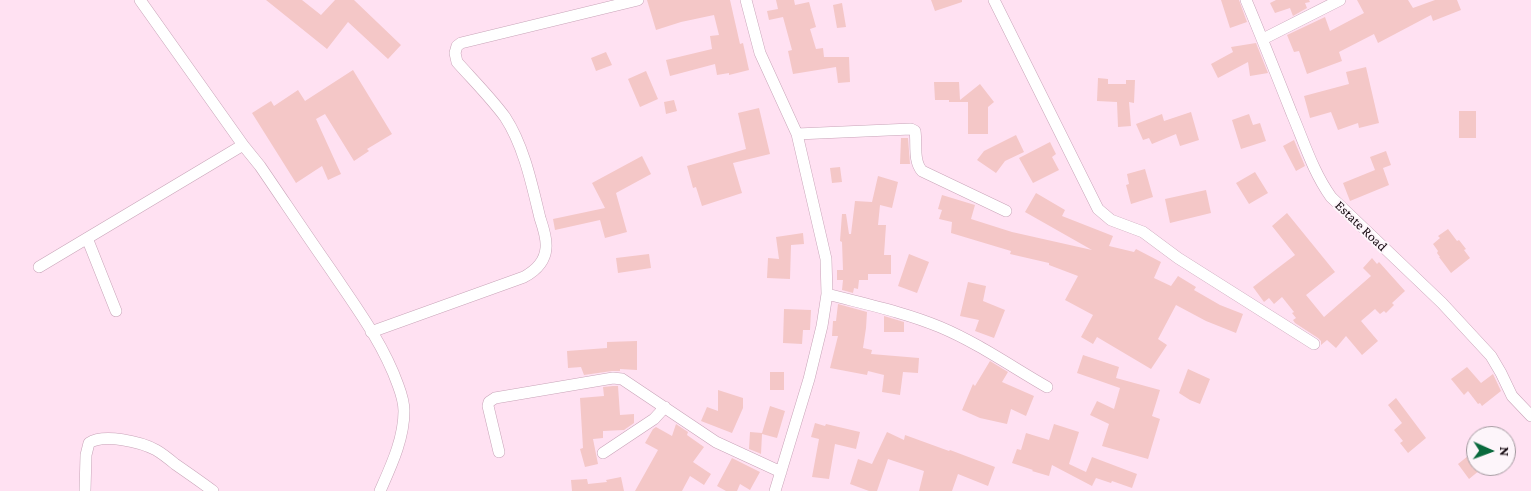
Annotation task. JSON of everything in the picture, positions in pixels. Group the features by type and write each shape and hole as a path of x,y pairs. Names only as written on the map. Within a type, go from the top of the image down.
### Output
{"street":[{"path":"140,0 260,166 382,348 393,372 404,410 397,451 380,491"},
{"path":"371,332 524,277 534,271 542,260 546,248 536,200 516,138 504,117 457,62 455,53 457,46 461,43 638,0"},
{"path":"746,0 760,53 797,134 826,258 827,294 822,326 809,379 775,491"},
{"path":"994,0 1098,209 1111,220 1143,232 1178,258 1314,344"},
{"name":"Estate Road","path":"1246,0 1312,164 1324,187 1331,197 1442,303 1491,356 1512,396 1531,416"},
{"path":"1263,39 1340,0"},
{"path":"797,134 911,129 914,131 917,162 922,171 1006,211"},
{"path":"40,267 243,145"},
{"path":"87,238 116,311"},
{"path":"827,294 886,308 942,328 974,344 1047,387"},
{"path":"499,452 488,406 489,402 495,398 613,378 622,379 716,442 781,472"},
{"path":"603,453 654,419 665,407"},
{"path":"85,491 86,455 89,443 95,440 115,439 157,450 213,491"}],"building":[{"path":"266,0 302,0 321,15 335,0 354,0 401,45 388,59 348,22 327,49"},
{"path":"647,0 730,0 740,44 743,43 749,70 729,75 729,73 717,75 715,64 670,76 666,60 712,49 710,36 719,35 714,15 656,30"},
{"path":"776,0 794,0 795,5 809,2 816,27 810,29 816,49 823,48 824,57 849,57 850,82 838,83 836,67 793,74 788,51 792,50 783,17 769,20 767,11 778,9"},
{"path":"931,0 962,0 962,2 935,11"},
{"path":"1221,0 1239,0 1247,22 1230,28"},
{"path":"1276,0 1309,0 1310,2 1305,3 1307,8 1293,16 1290,8 1275,13 1270,3"},
{"path":"1357,0 1408,0 1413,8 1435,0 1457,0 1461,10 1433,21 1431,15 1378,43 1374,34 1339,52 1342,61 1307,74 1299,51 1294,52 1287,35 1325,17 1330,31 1364,13"},
{"path":"842,3 846,27 837,28 833,5"},
{"path":"1256,43 1268,73 1250,76 1248,62 1218,78 1211,64 1233,52 1231,47"},
{"path":"606,52 612,65 596,71 591,58"},
{"path":"1366,67 1379,123 1359,128 1358,123 1338,130 1331,112 1310,118 1304,96 1349,84 1346,72"},
{"path":"353,70 392,134 367,149 369,151 354,161 325,114 316,119 341,174 328,180 322,166 296,183 252,113 271,101 274,106 298,90 305,101"},
{"path":"646,71 658,99 640,107 628,79"},
{"path":"1098,78 1108,79 1108,84 1126,84 1126,80 1135,80 1134,103 1129,102 1131,126 1118,127 1117,102 1097,101"},
{"path":"934,82 959,82 960,100 980,84 994,102 988,107 988,134 968,134 968,102 935,100"},
{"path":"674,100 677,111 666,114 664,102"},
{"path":"759,108 770,154 733,163 742,193 702,206 696,187 693,188 687,166 746,149 738,113"},
{"path":"1459,111 1476,111 1476,138 1459,138"},
{"path":"1191,112 1199,140 1180,146 1176,134 1152,144 1149,138 1143,140 1136,124 1162,114 1164,121"},
{"path":"1249,114 1253,125 1260,123 1266,141 1241,149 1232,120"},
{"path":"1016,135 1024,152 1005,161 996,173 977,160 984,151"},
{"path":"901,138 908,138 910,164 900,164"},
{"path":"1294,140 1305,166 1296,171 1283,146"},
{"path":"1050,142 1056,154 1052,157 1059,170 1033,183 1019,158"},
{"path":"1386,151 1391,165 1383,168 1389,185 1350,201 1343,183 1375,170 1370,157"},
{"path":"642,156 651,174 616,193 627,232 605,238 600,220 555,230 553,219 605,208 592,183"},
{"path":"840,167 842,182 832,183 830,168"},
{"path":"1145,169 1153,197 1131,204 1126,185 1129,184 1127,174"},
{"path":"1255,172 1268,193 1249,204 1236,183"},
{"path":"878,176 898,182 892,208 880,205 878,225 886,225 884,255 891,255 891,274 868,274 868,280 859,280 858,289 854,288 853,293 842,290 843,280 837,280 837,270 843,270 842,242 840,241 842,214 846,214 849,234 851,234 855,201 872,202"},
{"path":"1206,190 1211,213 1170,223 1165,199"},
{"path":"1036,193 1065,210 1062,216 1113,236 1109,246 1134,252 1136,249 1161,262 1154,278 1171,286 1178,276 1196,287 1194,290 1220,305 1243,314 1236,333 1206,321 1176,305 1158,339 1167,345 1151,369 1097,337 1093,344 1081,337 1093,315 1065,300 1078,276 1049,265 1049,263 1010,254 1011,251 951,233 952,222 939,219 942,210 938,209 942,195 975,205 971,219 1012,232 1092,250 1025,212"},
{"path":"1287,213 1335,272 1306,295 1324,317 1371,276 1363,268 1372,258 1377,264 1379,262 1405,291 1392,303 1394,305 1386,313 1384,311 1380,314 1375,309 1361,321 1378,341 1362,355 1346,336 1336,348 1327,340 1321,345 1321,341 1318,338 1295,323 1293,320 1296,318 1292,313 1294,312 1282,297 1274,304 1269,298 1264,302 1253,287 1295,255 1272,226"},
{"path":"1448,229 1466,249 1464,250 1470,258 1451,273 1439,257 1438,251 1433,244 1440,238 1438,236"},
{"path":"803,233 804,244 791,245 790,279 767,278 768,258 779,259 776,237"},
{"path":"649,254 651,268 618,273 616,258"},
{"path":"909,254 929,262 917,293 898,286"},
{"path":"968,282 986,286 983,301 1005,310 994,338 975,331 979,320 960,316"},
{"path":"838,304 867,312 863,348 872,350 871,354 919,358 918,373 903,372 900,395 882,392 884,375 868,371 867,375 830,368 838,336 832,336 833,321 836,321"},
{"path":"784,309 811,310 810,330 803,330 802,344 783,343"},
{"path":"884,316 904,322 904,332 884,332"},
{"path":"637,341 637,370 620,369 620,371 584,375 581,367 568,368 567,351 607,348 607,342"},
{"path":"1083,355 1119,367 1116,378 1160,390 1152,416 1160,419 1148,459 1102,446 1109,424 1090,415 1097,401 1114,409 1120,388 1077,373"},
{"path":"990,361 1008,372 1002,382 1034,396 1026,416 1011,409 1007,424 980,418 962,410 973,384 975,386"},
{"path":"1467,367 1481,383 1493,374 1501,391 1482,406 1480,403 1478,404 1468,391 1464,395 1451,379"},
{"path":"1188,369 1210,379 1200,404 1179,393"},
{"path":"770,372 784,372 784,390 770,390"},
{"path":"618,386 620,415 634,414 634,423 624,430 603,431 603,438 593,439 598,464 585,467 580,449 583,448 580,398 604,396 603,387"},
{"path":"718,390 743,398 743,408 732,433 701,421 707,407 718,411"},
{"path":"1396,398 1426,438 1408,453 1400,443 1403,441 1394,430 1402,423 1388,405"},
{"path":"770,406 785,411 777,438 762,434 761,454 749,449 750,432 762,433"},
{"path":"815,423 860,432 856,449 835,444 829,479 812,477 819,439 811,437"},
{"path":"676,424 688,432 687,435 704,447 693,462 711,474 704,485 690,476 682,491 635,491 658,450 645,443 653,429 656,427 672,436"},
{"path":"1054,424 1079,432 1069,464 1086,472 1092,457 1137,474 1132,488 1096,478 1092,486 1052,465 1049,476 1012,463 1017,449 1021,450 1026,433 1049,440"},
{"path":"887,432 904,440 905,435 995,467 988,486 958,474 952,491 919,491 924,471 888,459 877,491 869,491 850,484 858,459 872,464"},
{"path":"732,458 760,472 750,490 740,484 737,491 726,491 717,486"},
{"path":"1466,458 1466,475 1458,464"},
{"path":"621,477 624,491 572,491 571,480 587,479 588,484 607,482 606,480"}]}
